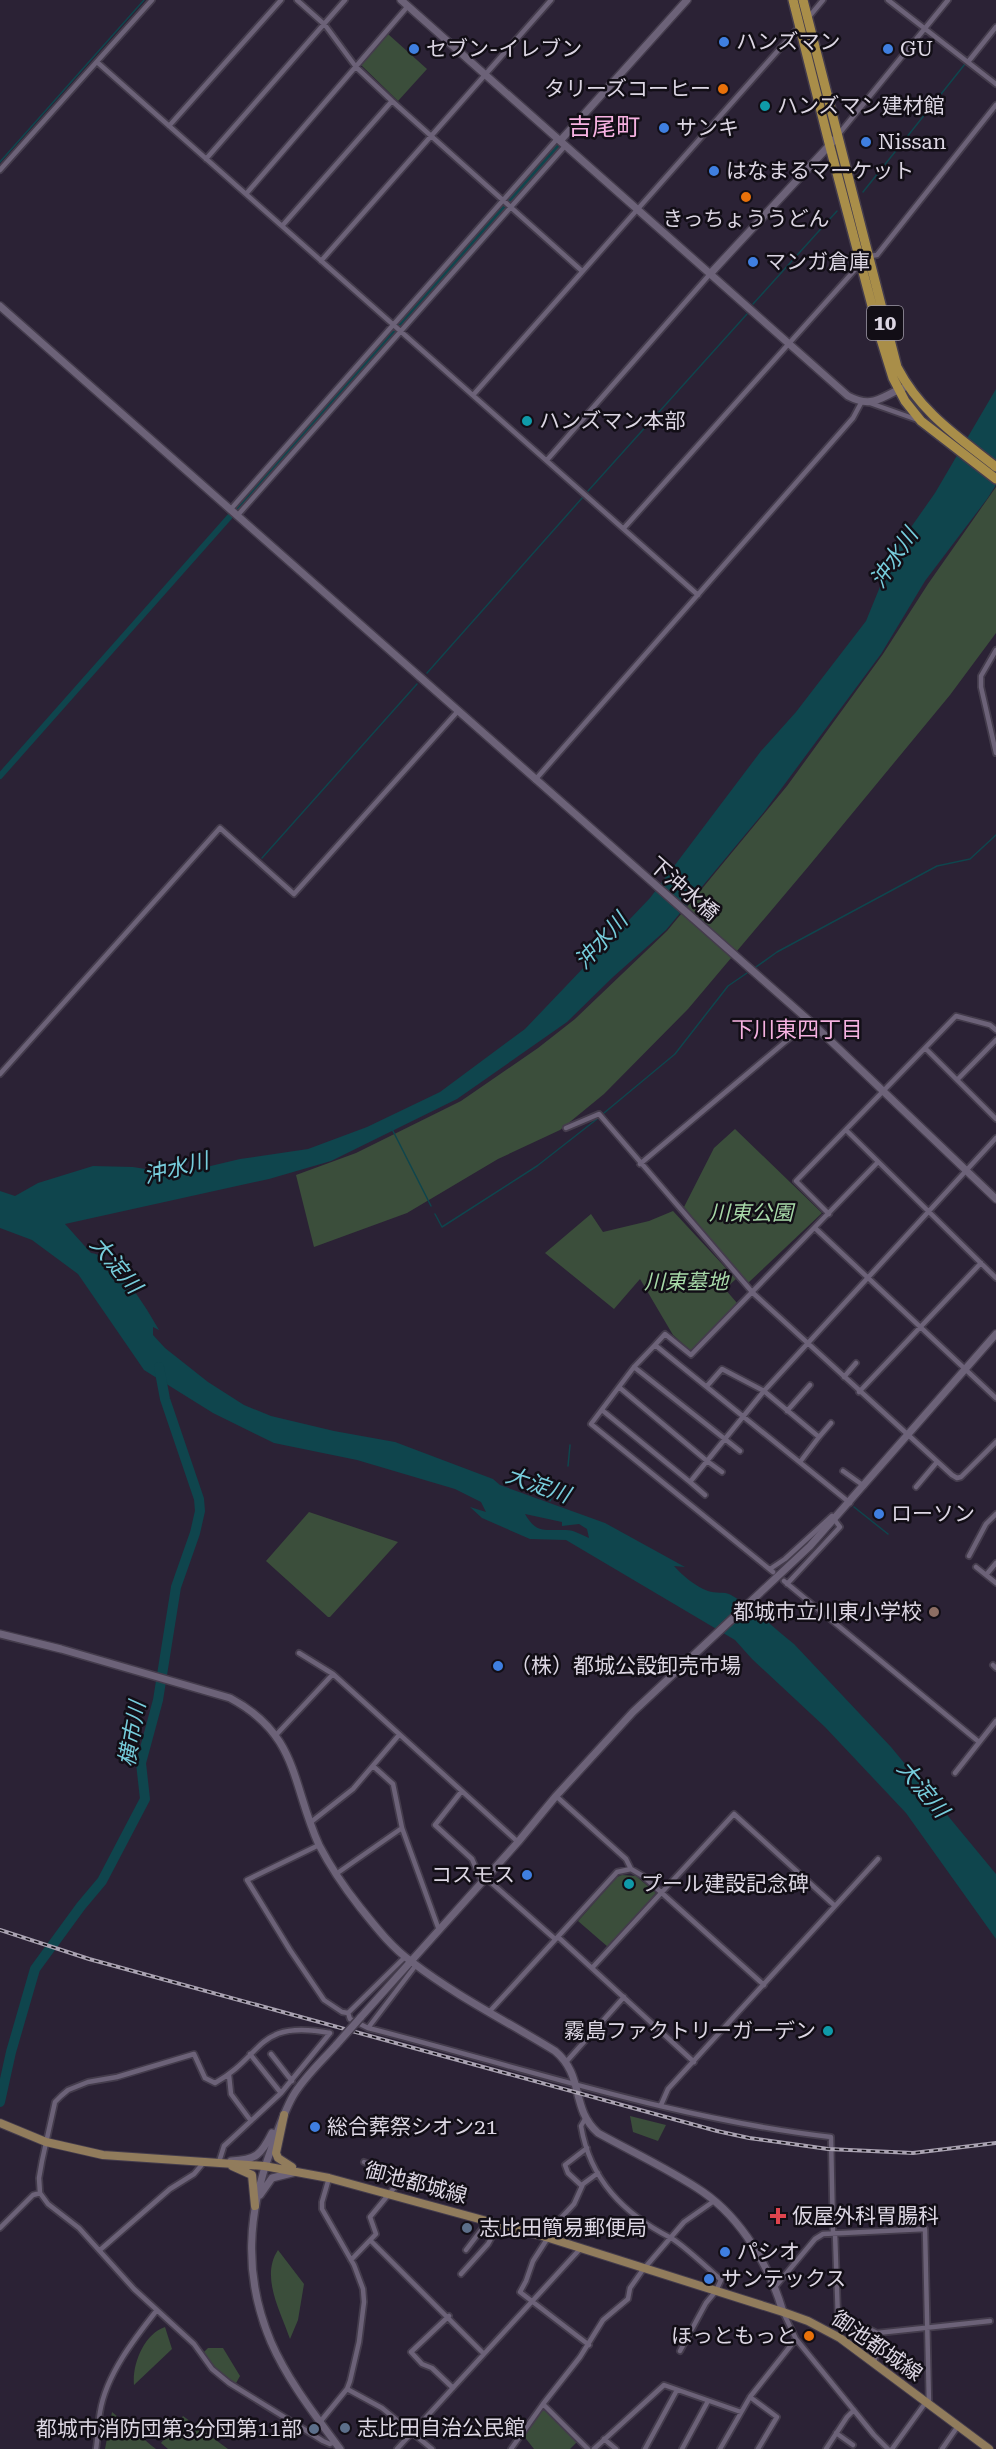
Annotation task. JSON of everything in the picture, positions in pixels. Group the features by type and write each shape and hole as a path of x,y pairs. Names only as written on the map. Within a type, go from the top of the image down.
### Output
{"highway":[{"name":"10","path":"793,0 829,143 897,367 905,401 921,421 996,479"},
{"name":"10","path":"803,0 838,136 865,260"},
{"name":"10","path":"903,388 934,418 996,467"}],"main road":[{"path":"284,2115 276,2153 282,2162 302,2171"},
{"name":"御池都城線","path":"0,2123 46,2142 103,2155 219,2162 302,2171 549,2238 783,2312 820,2327 874,2363 989,2449"},
{"path":"219,2162 245,2170 252,2175 255,2206"}],"street":[{"path":"0,170 152,0"},
{"path":"169,126 281,0"},
{"path":"297,0 325,25 356,67 582,271"},
{"path":"206,159 345,0"},
{"path":"401,0 836,386 861,403 870,403 921,421"},
{"path":"321,261 551,0"},
{"path":"230,510 504,199 561,142 687,0"},
{"path":"474,394 823,0"},
{"path":"888,0 996,84"},
{"path":"547,460 710,274 829,143 838,136 948,0"},
{"path":"246,194 408,6"},
{"path":"968,62 996,27"},
{"path":"97,62 698,595"},
{"path":"282,226 392,101"},
{"path":"624,528 865,260 877,255 996,105"},
{"path":"237,516 512,206 561,142"},
{"name":"下沖水橋","path":"0,306 810,1021 885,1090 996,1199"},
{"path":"870,403 903,388"},
{"path":"535,780 853,418 861,403"},
{"path":"996,650 981,676 981,687 996,753"},
{"path":"0,1074 220,828 294,894 458,711"},
{"path":"829,1214 796,1181 956,1016 990,1025 996,1030"},
{"path":"640,1164 810,1021"},
{"path":"957,1080 996,1040"},
{"path":"926,1049 996,1119"},
{"path":"566,1128 599,1114 753,1293 859,1392 957,1478 961,1477 996,1442"},
{"path":"846,1130 996,1278"},
{"path":"690,1482 764,1391 996,1138"},
{"path":"878,1162 816,1229 691,1355 664,1335 634,1366 620,1388 591,1424 771,1571 864,1486 996,1334"},
{"path":"816,1229 996,1398"},
{"path":"859,1392 981,1263"},
{"path":"656,1345 848,1502"},
{"path":"844,1377 856,1363"},
{"path":"634,1366 740,1450"},
{"path":"707,1386 722,1369 764,1391 819,1437"},
{"path":"788,1411 810,1384"},
{"path":"620,1388 722,1473"},
{"path":"602,1410 705,1495"},
{"path":"800,1462 831,1423"},
{"path":"916,1486 937,1462"},
{"path":"843,1471 864,1486"},
{"path":"337,2446 282,2364 260,2311 251,2256 251,2231 264,2166 293,2096 556,1796 633,1712 773,1583 834,1520 848,1502"},
{"path":"969,1556 986,1524 996,1514"},
{"path":"834,1520 840,1527 785,1582 979,1742"},
{"path":"986,1575 996,1563"},
{"path":"976,1567 996,1583"},
{"path":"0,1634 226,1697 255,1713 276,1735 294,1770 320,1845 336,1874 372,1922 411,1962 555,2051 567,2061 585,2119 598,2133 702,2191 714,2201 741,2229 775,2287 783,2312 796,2339 854,2410 890,2449 927,2403 925,2229 823,2234 815,2239 775,2287"},
{"path":"298,1653 333,1674 518,1842"},
{"path":"276,1735 333,1674"},
{"path":"955,1773 996,1722"},
{"path":"311,1822 353,1789 399,1735"},
{"path":"373,1766 393,1784 402,1828 439,1930"},
{"path":"461,1792 435,1825 472,1859 484,1880 591,1968 694,2062"},
{"path":"556,1796 625,1857 631,1869 662,1892 764,1985"},
{"path":"591,1968 734,1814 835,1906"},
{"path":"336,1874 402,1828"},
{"path":"320,1845 247,1880 324,2000 342,2012 348,2013 411,1962"},
{"path":"661,2105 668,2089 878,1859"},
{"path":"490,2011 617,1872 631,1869"},
{"path":"368,2028 411,1962"},
{"path":"567,2061 624,1997"},
{"path":"348,2013 350,2019 368,2028 576,2084 742,2124 831,2136 839,2324 853,2333 867,2328 877,2333 990,2321"},
{"path":"284,2115 266,2146 257,2156 248,2160 219,2162 224,2146 281,2093 330,2033 312,2030 280,2032 268,2037 229,2075 214,2083 205,2078 194,2054 117,2077 88,2082 68,2090 55,2102 39,2178 40,2193 48,2204 79,2228 134,2289 187,2337 212,2369 323,2441 337,2446"},
{"path":"250,2054 281,2093"},
{"path":"271,2054 292,2081"},
{"path":"229,2075 231,2094 251,2121"},
{"path":"585,2119 581,2126 587,2148 605,2186 623,2207 670,2238 721,2280 680,2351"},
{"path":"582,2186 568,2173 565,2165 587,2148"},
{"path":"100,2250 170,2189 195,2174 205,2161"},
{"path":"351,2260 376,2234 370,2217 403,2177 364,2162"},
{"path":"255,2206 264,2187 272,2178 302,2171"},
{"path":"590,2344 520,2292 533,2261 560,2219 574,2204 582,2186 598,2173"},
{"path":"320,2422 346,2389 359,2342 364,2302 359,2278 351,2260 322,2209 329,2178"},
{"path":"0,2228 33,2195 40,2193"},
{"path":"511,2449 590,2344 603,2320 628,2299 630,2288 642,2271 696,2212 714,2201"},
{"path":"466,2250 488,2221"},
{"path":"461,2274 488,2244 499,2224"},
{"path":"371,2241 449,2316 483,2353"},
{"path":"397,2449 580,2248"},
{"path":"96,2449 100,2411 105,2393 125,2355 157,2310"},
{"path":"449,2316 411,2352 422,2364 432,2368 453,2388"},
{"path":"874,2363 878,2344 877,2333"},
{"path":"720,2449 750,2397 796,2339"},
{"path":"594,2449 664,2385 741,2412"},
{"path":"346,2389 382,2408 432,2449"},
{"path":"645,2449 677,2390"},
{"path":"750,2397 777,2416 758,2449"},
{"path":"682,2449 708,2401"},
{"path":"543,2404 588,2449"},
{"path":"825,2449 854,2410"},
{"path":"942,2449 958,2426"},
{"path":"836,2433 853,2445"},
{"path":"604,2439 616,2449"}],"green space":[{"path":"388,34 427,69 398,101 360,64"},
{"path":"996,487 996,633 950,695 688,1009 604,1094 560,1130 498,1159 407,1213 314,1247 296,1175 356,1153 461,1101 538,1048 575,1019 667,931 787,786 883,654 928,584"},
{"name":"川東公園","path":"735,1129 822,1213 747,1284 684,1207 714,1148"},
{"name":"川東墓地","path":"673,1211 736,1279 725,1289 737,1303 691,1351 673,1335 640,1279 614,1309 545,1253 591,1214 603,1232 649,1221"},
{"path":"309,1512 398,1542 330,1617 266,1561"},
{"path":"636,1876 656,1893 608,1947 578,1921 617,1877"},
{"path":"630,2116 666,2125 658,2141 633,2132"},
{"path":"278,2250 304,2284 298,2320 290,2339 272,2283 273,2260"},
{"path":"165,2327 172,2349 134,2385 137,2359 145,2343"},
{"path":"208,2348 223,2348 240,2376 235,2385 216,2370 204,2352"},
{"path":"542,2408 578,2441 570,2449 534,2449 523,2435"},
{"path":"112,2412 152,2446 156,2449 105,2449"},
{"path":"183,2416 228,2449 168,2449 161,2443"}],"water":[{"path":"996,389 996,485 987,499 925,581 881,654 764,812 666,930 567,1022 457,1099 331,1161 269,1179 65,1224 91,1253 110,1263 130,1285 159,1330 153,1327 153,1335 165,1348 208,1382 244,1405 271,1416 395,1442 493,1479 500,1485 605,1523 685,1567 674,1566 698,1586 711,1592 728,1594 747,1606 794,1644 891,1747 996,1874 996,1939 906,1813 825,1727 752,1659 735,1640 566,1540 530,1539 482,1518 470,1507 486,1512 481,1502 455,1489 357,1460 274,1443 213,1413 144,1370 78,1274 32,1240 0,1228 0,1191 15,1196 38,1183 93,1166 133,1167 177,1174 240,1159 308,1149 367,1127 440,1092 525,1029 650,898 761,751 796,712 866,621 895,550 935,493","holes":["525,1514 562,1522 562,1526 579,1524 587,1529 589,1538 569,1530 542,1530 529,1521"]}],"waterway":[{"path":"0,162 144,0"},
{"path":"863,192 965,64"},
{"path":"0,776 558,146"},
{"path":"753,304 837,211"},
{"path":"588,491 747,314"},
{"path":"427,673 583,497"},
{"path":"262,858 417,684"},
{"path":"756,967 777,952 937,866 970,859 996,835"},
{"path":"604,1113 675,1054 728,986 747,973"},
{"path":"435,1214 442,1227 537,1166 597,1119"},
{"path":"392,1129 431,1206"},
{"name":"横市川","path":"0,2102 11,2052 35,1969 102,1881 145,1799 141,1763 158,1700 176,1587 195,1533 200,1511 199,1499 165,1399 159,1367"},
{"path":"568,1466 570,1445"},
{"name":"大淀川","path":"550,1501 559,1484"},
{"path":"854,1507 888,1534"}],"railway":[{"path":"0,1930 89,1959 749,2138 828,2149 913,2153 996,2143"}],"place":[{"name":"ハンズマン","path":"724,42"},
{"name":"セブン-イレブン","path":"414,49"},
{"name":"GU","path":"888,49"},
{"name":"タリーズコーヒー","path":"723,89"},
{"name":"ハンズマン建材館","path":"765,106"},
{"name":"サンキ","path":"664,128"},
{"name":"Nissan","path":"866,142"},
{"name":"はなまるマーケット","path":"714,171"},
{"name":"きっちょううどん","path":"746,197"},
{"name":"マンガ倉庫","path":"753,262"},
{"name":"ハンズマン本部","path":"527,421"},
{"name":"ローソン","path":"879,1514"},
{"name":"都城市立川東小学校","path":"934,1612"},
{"name":"（株）都城公設卸売市場","path":"498,1666"},
{"name":"コスモス","path":"527,1875"},
{"name":"プール建設記念碑","path":"629,1884"},
{"name":"霧島ファクトリーガーデン","path":"828,2031"},
{"name":"総合葬祭シオン21","path":"315,2127"},
{"name":"仮屋外科胃腸科","path":"778,2216"},
{"name":"志比田簡易郵便局","path":"467,2228"},
{"name":"パシオ","path":"725,2252"},
{"name":"サンテックス","path":"709,2279"},
{"name":"ほっともっと","path":"809,2336"},
{"name":"志比田自治公民館","path":"345,2428"},
{"name":"都城市消防団第3分団第11部","path":"314,2429"}],"district":[{"name":"吉尾町","path":"604,127"},
{"name":"下川東四丁目","path":"797,1029"}],"water label":[{"name":"沖水川","path":"894,558"},
{"name":"沖水川","path":"601,941"},
{"name":"沖水川","path":"176,1168"}]}
